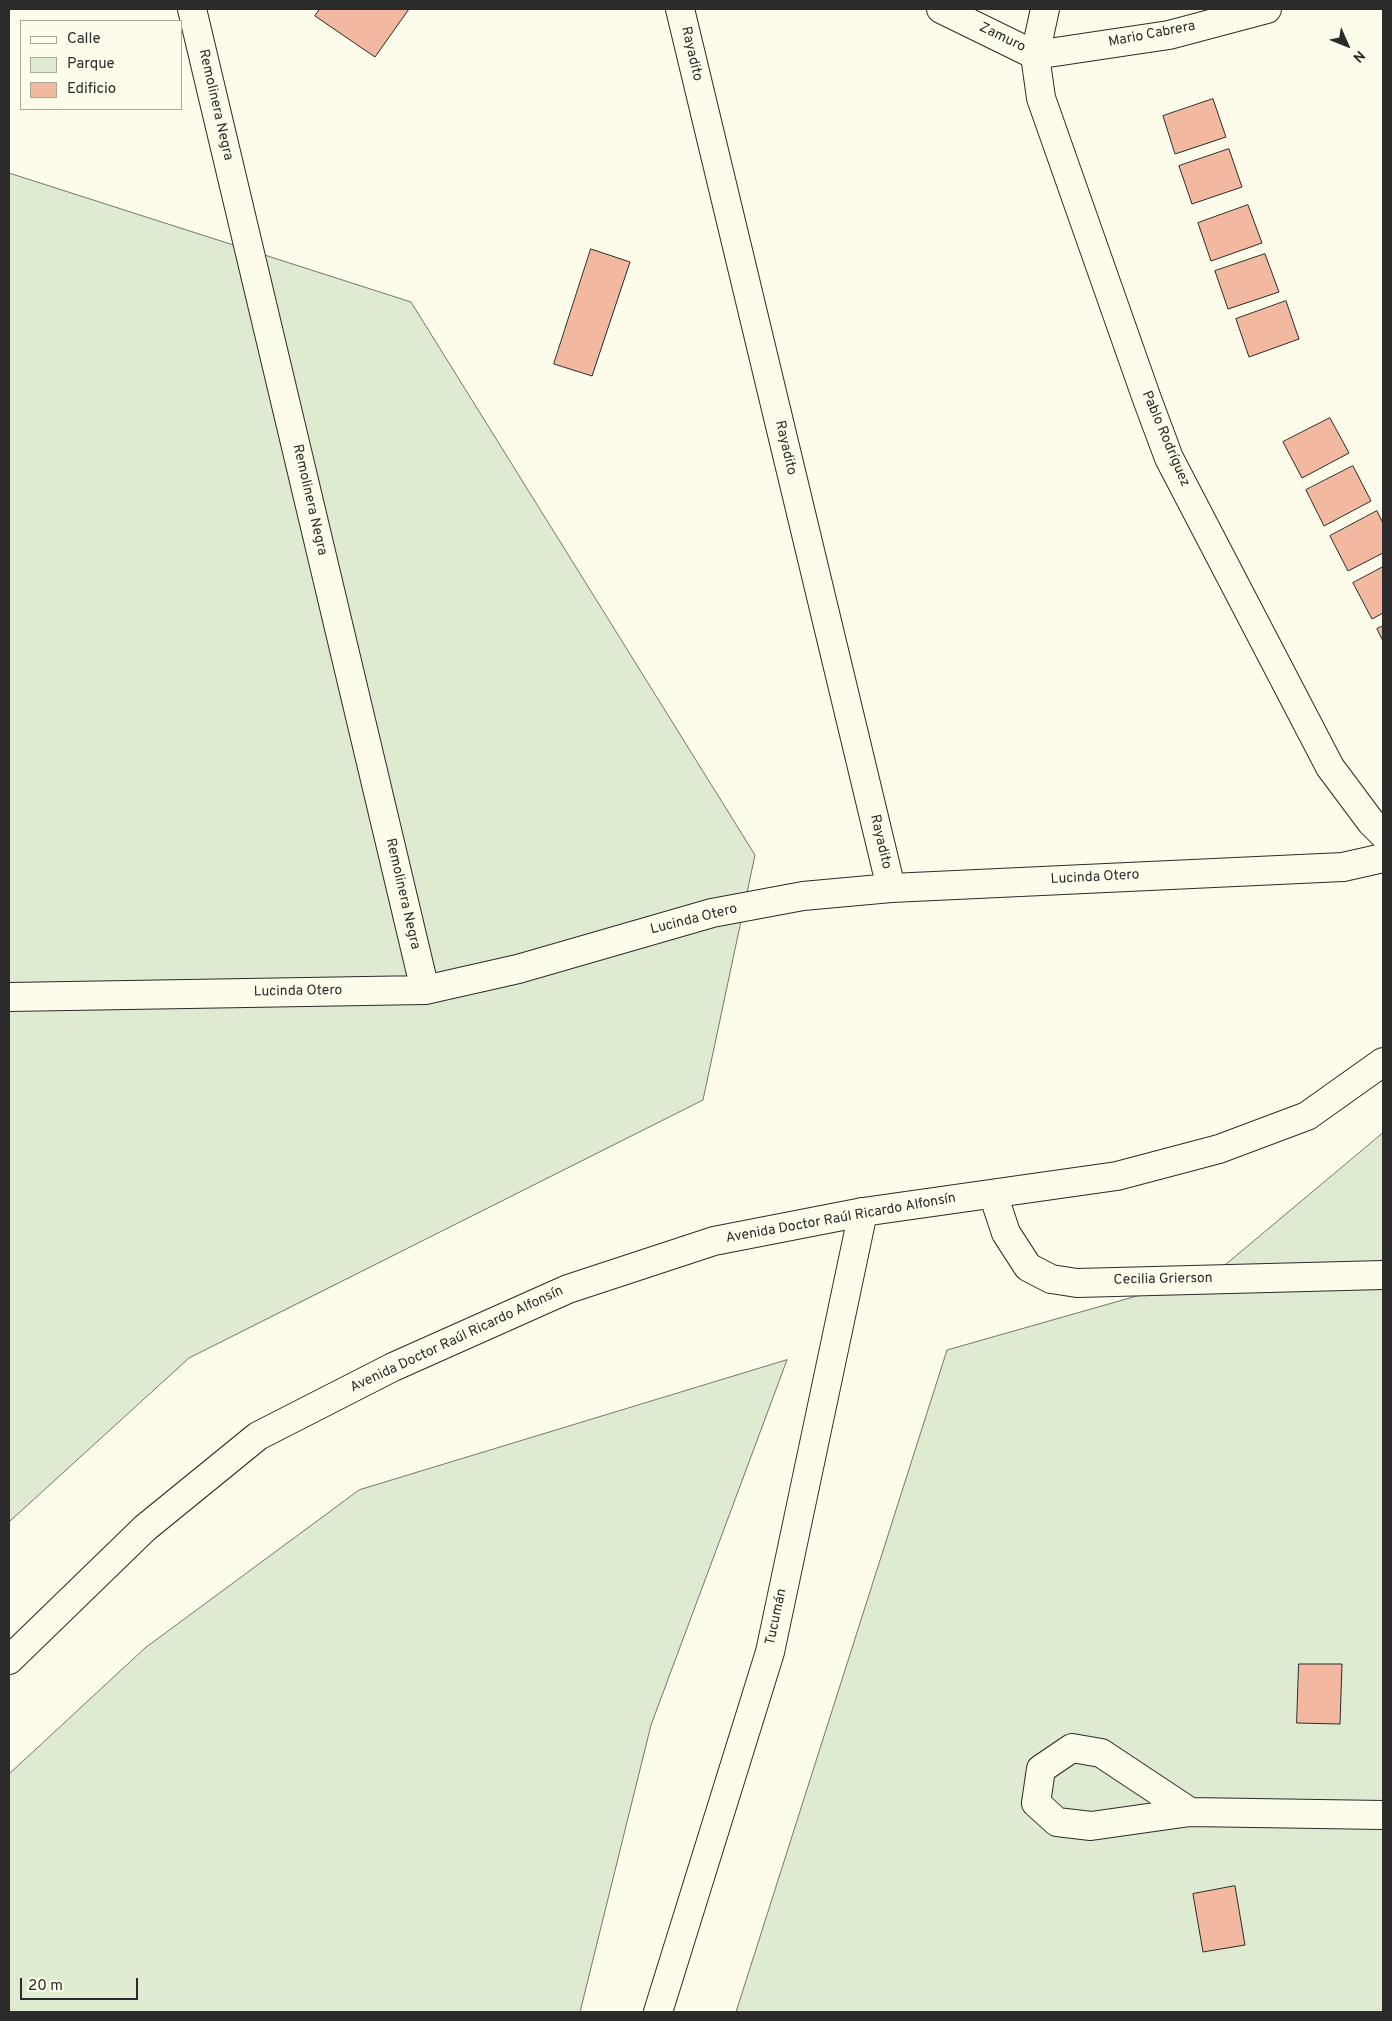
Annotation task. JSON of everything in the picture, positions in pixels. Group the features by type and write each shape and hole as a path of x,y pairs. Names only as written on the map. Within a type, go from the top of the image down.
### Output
{"street":[{"name":"Remolinera Negra","path":"192,9 425,990"},
{"name":"Rayadito","path":"680,9 891,888"},
{"name":"Zamuro","path":"941,9 1035,55"},
{"name":"Pablo Rodríguez","path":"1045,9 1035,55 1041,98 1169,458 1330,767 1371,822 1383,834"},
{"name":"Mario Cabrera","path":"1035,55 1168,35 1267,9"},
{"name":"Lucinda Otero","path":"9,997 425,990 518,969 712,913 803,896 891,888 1343,867 1383,858"},
{"name":"Avenida Doctor Raúl Ricardo Alfonsín","path":"9,1660 145,1528 258,1436 393,1367 568,1289 714,1241 863,1212 1117,1176 1219,1149 1307,1116 1383,1062"},
{"name":"Cecilia Grierson","path":"993,1194 1006,1233 1028,1267 1051,1278 1077,1283 1383,1275"},
{"name":"Tucumán","path":"658,2012 770,1652 863,1212"},
{"path":"1190,1812 1101,1754 1072,1748 1041,1769 1036,1803 1057,1822 1091,1826 1190,1812 1383,1815"}],"green space":[{"path":"9,173 411,302 755,855 703,1100 189,1358 9,1522"},
{"path":"1383,1133 1383,2012 736,2012 947,1350 1214,1274"},
{"path":"787,1360 651,1725 580,2012 9,2012 9,1774 145,1648 359,1490"}],"building":[{"path":"320,9 409,9 375,57 315,16"},
{"path":"1213,99 1226,137 1175,154 1163,116"},
{"path":"1229,149 1242,187 1192,204 1179,166"},
{"path":"1248,205 1262,243 1211,261 1198,223"},
{"path":"591,249 630,262 592,376 554,364"},
{"path":"1265,254 1279,292 1228,309 1215,271"},
{"path":"1286,301 1299,339 1249,357 1236,319"},
{"path":"1330,418 1349,453 1302,478 1283,442"},
{"path":"1353,466 1371,501 1324,526 1306,490"},
{"path":"1377,511 1383,523 1383,553 1348,571 1330,536"},
{"path":"1383,567 1383,613 1372,619 1353,583"},
{"path":"1383,626 1383,641 1377,629"},
{"path":"1299,1664 1342,1664 1340,1724 1297,1723"},
{"path":"1235,1886 1245,1945 1203,1952 1193,1894"}]}
